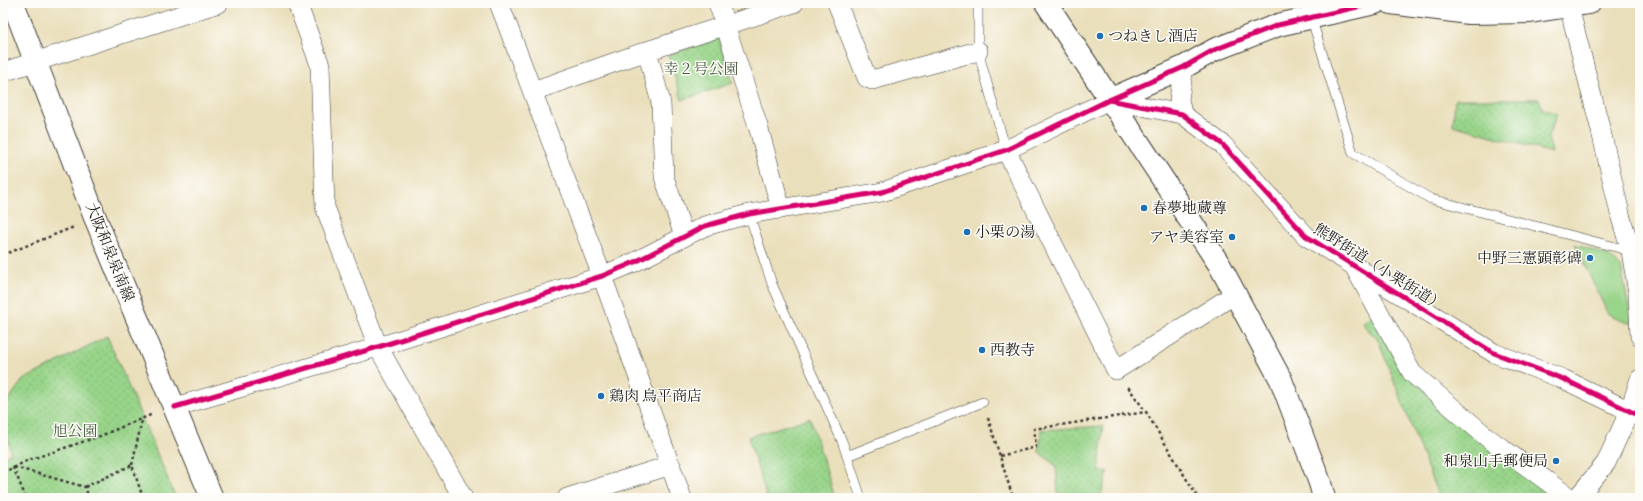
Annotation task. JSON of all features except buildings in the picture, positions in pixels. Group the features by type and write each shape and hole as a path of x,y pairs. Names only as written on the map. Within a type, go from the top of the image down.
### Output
{"street":[{"name":"大阪和泉泉南線","path":"13,3 167,409 212,498"},
{"path":"3,72 219,3"},
{"path":"297,3 320,66 325,207 378,347 462,498"},
{"path":"499,3 602,276 682,498"},
{"path":"718,3 724,26 758,126 782,209"},
{"path":"533,91 647,51 794,3"},
{"path":"837,3 867,78 872,80 978,51"},
{"path":"1046,3 1093,72 1109,100 1218,264 1235,294 1280,380 1320,483 1324,498"},
{"path":"167,409 378,347 602,276 635,262 705,226 749,214 882,192 1006,150 1109,100 1184,67 1221,47 1278,25 1311,17 1341,7 1375,3"},
{"path":"1391,3 1469,14 1530,12 1575,4 1601,131 1621,218 1631,251 1639,294 1640,336"},
{"path":"647,51 661,103 664,177 684,236"},
{"path":"1182,114 1179,99 1184,67"},
{"name":"熊野街道（小栗街道）","path":"1109,100 1182,114 1222,144 1306,236 1354,268 1494,353 1563,379 1635,413"},
{"path":"1006,150 1116,370 1235,294"},
{"path":"1354,268 1412,373 1488,438 1570,498"},
{"path":"1577,498 1606,463 1635,413 1640,379"},
{"path":"567,498 671,465"}],"lane":[{"path":"978,3 978,51 1006,150"},
{"path":"1311,17 1353,153 1431,199 1631,251"},
{"path":"749,214 772,284 842,441 861,498"},
{"path":"846,454 852,454 983,402"}],"path":[{"path":"3,255 78,225"},
{"path":"1116,370 1146,412 1198,498"},
{"path":"983,402 1013,498"},
{"path":"3,473 26,461 100,436 167,409"},
{"path":"1000,456 1036,447 1034,429 1146,412"},
{"path":"142,420 132,465 143,498"},
{"path":"13,467 85,487 132,465"},
{"path":"13,467 26,498"},
{"path":"85,487 89,498"}],"green space":[{"name":"幸２号公園","path":"719,38 733,83 682,100 668,55"},
{"path":"1455,99 1539,99 1543,109 1557,114 1548,137 1552,153 1453,125"},
{"path":"1575,244 1609,256 1621,267 1632,324 1608,314"},
{"path":"1375,314 1407,375 1562,498 1439,498 1378,340 1362,323"},
{"name":"旭公園","path":"107,336 176,498 3,498 3,458 11,453 3,419 3,407 23,380"},
{"path":"810,418 835,498 767,498 748,437"},
{"path":"1103,426 1099,471 1108,472 1100,498 1058,493 1056,466 1039,452 1041,430"}],"cycle path":[{"path":"175,407 378,347 602,276 635,262 705,226 749,214 882,192 1006,150 1109,100 1184,67 1214,50 1278,25 1375,3"},
{"path":"1109,100 1182,114 1222,144 1306,236 1494,353 1563,379 1640,416"}],"place":[{"name":"つねきし酒店","path":"1100,36"},
{"name":"春夢地蔵尊","path":"1144,208"},
{"name":"小栗の湯","path":"967,232"},
{"name":"アヤ美容室","path":"1232,237"},
{"name":"中野三憲顕彰碑","path":"1590,258"},
{"name":"西教寺","path":"982,350"},
{"name":"鶏肉 鳥平商店","path":"601,396"},
{"name":"和泉山手郵便局","path":"1556,461"}]}
